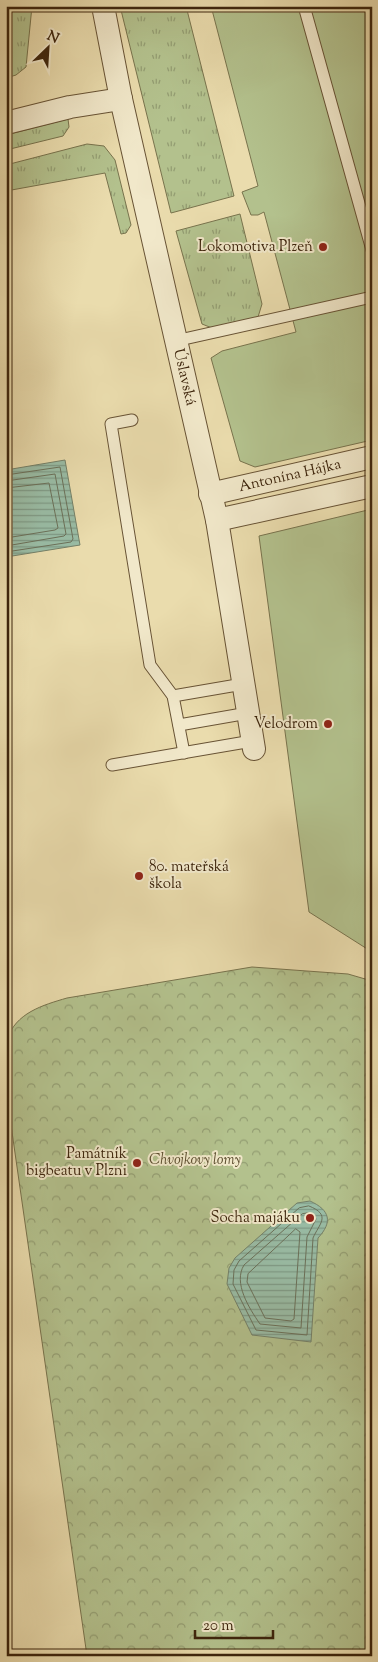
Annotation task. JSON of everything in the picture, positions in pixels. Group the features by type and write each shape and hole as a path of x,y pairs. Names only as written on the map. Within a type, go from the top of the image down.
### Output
{"street":[{"name":"Úslavská","path":"103,6 121,99 217,520 253,745"},
{"path":"6,123 70,108 121,99"},
{"name":"Antonína Hájka","path":"210,494 372,457"},
{"name":"Antonína Hájka","path":"217,520 372,486"}],"lane":[{"path":"304,6 372,250"},
{"path":"176,341 372,297"},
{"path":"132,420 111,424 150,665 173,696 184,753"},
{"path":"173,696 243,684"},
{"path":"179,725 248,713"},
{"path":"112,765 184,753 253,745"}],"green space":[{"path":"6,6 32,6 26,67 16,75 6,78"},
{"path":"120,6 186,6 234,196 171,213"},
{"name":"Lokomotiva Plzeň","path":"211,6 372,6 372,440 255,467 240,461 211,358 222,351 296,332 264,212 258,215 251,215 242,192 258,186"},
{"path":"68,119 69,127 63,136 6,150 6,135"},
{"path":"87,144 104,146 115,160 131,225 126,233 121,234 105,173 6,191 6,165"},
{"path":"240,214 262,304 258,317 212,328 202,324 176,231"},
{"name":"Velodrom","path":"372,509 372,952 309,912 259,536"},
{"name":"Chvojkovy lomy","path":"252,967 348,974 372,981 372,1656 87,1656 6,1090 5,1058 7,1040 16,1023 31,1011 67,998"}],"water":[{"path":"65,460 80,545 6,557 6,470"},
{"path":"310,1201 322,1208 327,1217 326,1227 318,1238 311,1342 252,1335 227,1284 229,1268 235,1258 297,1203"}],"place":[{"name":"Lokomotiva Plzeň","path":"323,247"},
{"name":"Velodrom","path":"328,724"},
{"name":"80. mateřská škola","path":"139,876"},
{"name":"Památník bigbeatu v Plzni","path":"137,1163"},
{"name":"Socha majáku","path":"310,1218"}]}
